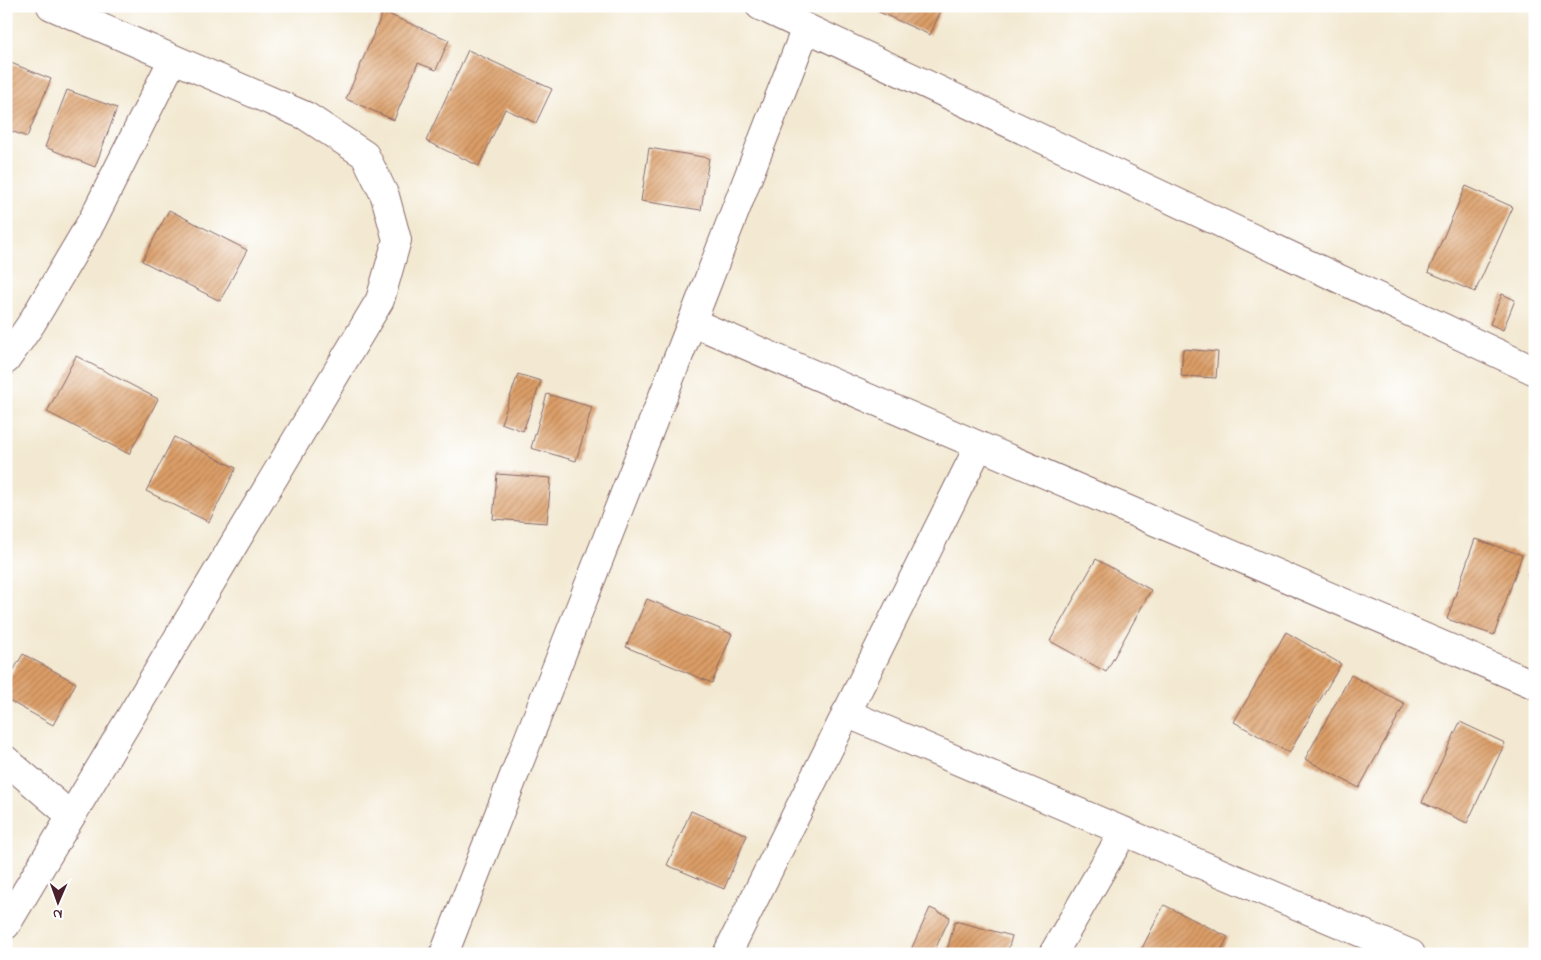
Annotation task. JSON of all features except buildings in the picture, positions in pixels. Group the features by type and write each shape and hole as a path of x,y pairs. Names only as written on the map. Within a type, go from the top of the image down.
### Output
{"street":[{"path":"6,925 380,300 397,240 385,196 365,155 306,116 51,6"},
{"path":"760,6 1535,371"},
{"path":"444,954 806,28"},
{"path":"6,360 31,324 92,221 173,59"},
{"path":"692,322 1535,685"},
{"path":"727,954 979,446"},
{"path":"846,713 1402,952"},
{"path":"6,760 71,816"},
{"path":"1053,954 1124,831"}]}
